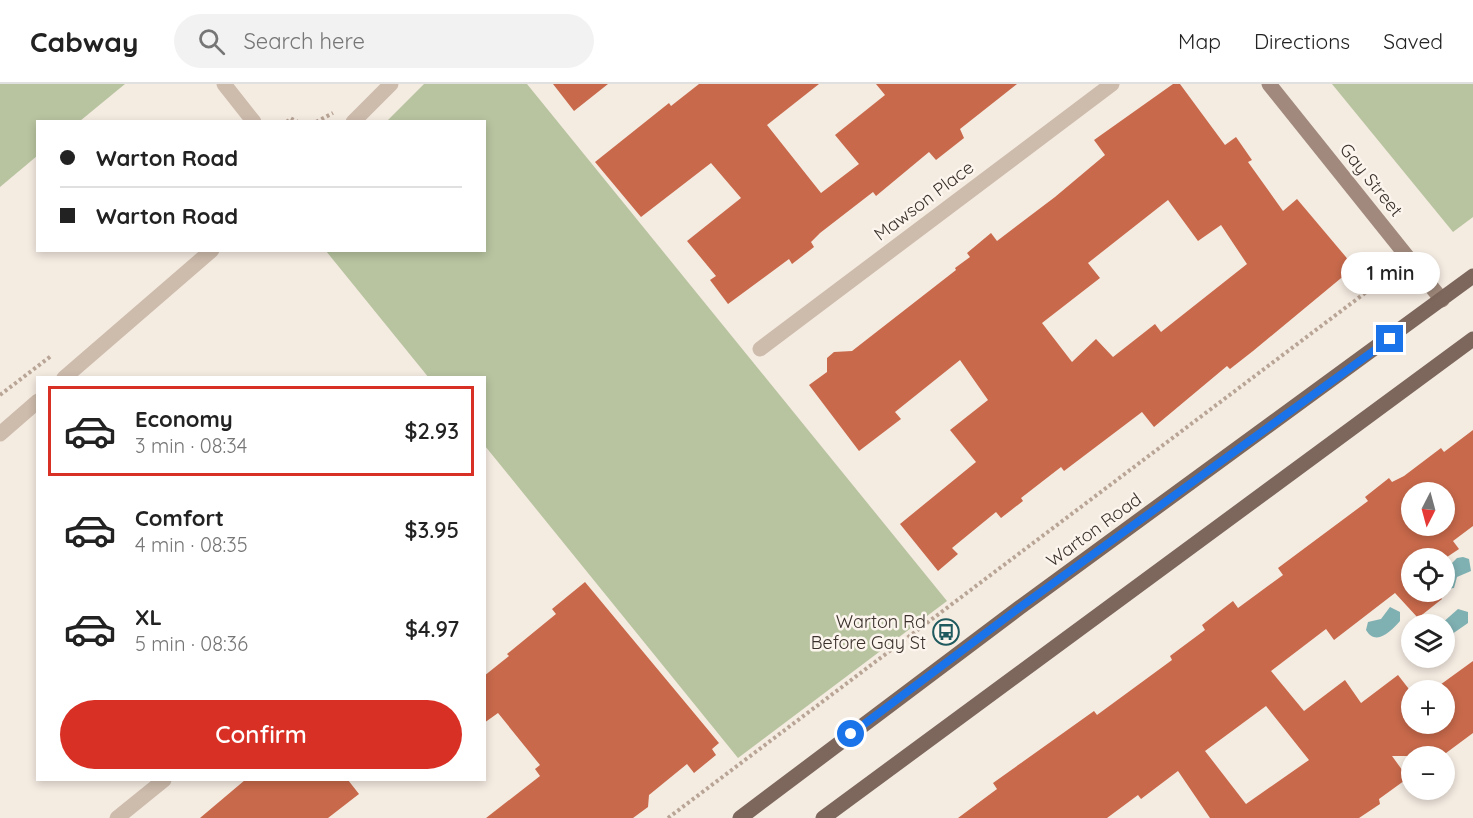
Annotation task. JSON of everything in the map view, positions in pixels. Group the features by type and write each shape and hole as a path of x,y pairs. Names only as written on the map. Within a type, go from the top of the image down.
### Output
{"main road":[{"name":"Warton Road","path":"740,818 1019,608 1473,276"},
{"path":"823,818 1473,339"}],"street":[{"path":"224,84 252,120"},
{"path":"355,120 391,84"},
{"name":"Mawson Place","path":"760,349 1112,84"},
{"name":"Gay Street","path":"1269,84 1442,300"},
{"path":"66,376 210,252"},
{"path":"0,434 36,403"},
{"path":"117,818 163,781"}],"path":[{"path":"668,818 1365,293 1375,283 1382,270 1382,256"}],"green space":[{"path":"0,84 125,84 81,120 36,120 36,157 0,187"},
{"path":"424,84 527,84 947,601 738,758 486,447 486,376 427,376 327,252 486,252 486,120 388,120"},
{"path":"1332,84 1473,84 1473,217 1453,232"}],"water":[{"path":"1457,558 1469,559 1471,571 1457,577 1455,584 1455,560"},
{"path":"1390,607 1400,612 1400,621 1383,636 1370,635 1366,630 1368,622 1381,619"},
{"path":"1458,609 1468,612 1468,623 1455,632 1455,614 1452,614"}],"building":[{"path":"553,84 608,84 574,111"},
{"path":"699,84 819,84 767,125 821,193 859,164 835,135 885,95 876,84 1017,84 960,129 964,138 936,160 929,152 876,196 873,192 820,233 811,242 814,247 792,264 789,259 728,304 710,280 716,276 687,241 741,198 711,163 641,217 595,162 669,103 671,106"},
{"path":"1173,84 1180,84 1225,145 1236,137 1252,160 1248,162 1283,211 1297,199 1351,263 1342,270 1346,274 1253,351 1230,369 1227,366 1154,427 1142,412 1064,471 1061,467 1021,498 1023,501 1001,518 996,512 952,548 958,554 938,571 900,524 976,462 950,430 988,400 960,360 895,412 901,419 859,451 809,385 827,372 827,358 834,352 852,351 956,270 955,268 970,257 967,253 991,233 997,241 1105,155 1094,140","holes":["1168,200 1198,241 1221,225 1247,264 1161,332 1155,324 1113,357 1096,339 1072,362 1042,323 1100,278 1088,263"]},
{"path":"1473,430 1473,526 1453,541 1459,549 1455,552 1455,548 1401,548 1401,600 1395,593 1334,640 1326,629 1271,671 1304,711 1345,680 1361,703 1398,675 1402,680 1401,734 1455,734 1455,680 1447,680 1473,661 1473,733 1455,746 1401,746 1401,756 1392,756 1401,768 1401,783 1379,799 1380,804 1359,818 1210,818 1178,771 1141,799 1138,795 1107,818 958,818 997,789 993,783 1094,711 1097,715 1172,660 1170,656 1205,630 1202,625 1233,601 1238,608 1283,575 1278,568 1368,501 1365,497 1389,478 1392,482 1404,476 1441,448 1444,452","holes":["1266,706 1309,760 1246,804 1205,751"]},
{"path":"585,582 719,743 712,749 716,755 694,773 687,764 649,795 648,807 633,818 486,818 540,776 535,769 540,765 498,713 486,722 486,674 556,614 552,609"},
{"path":"1403,602 1438,602 1423,614 1414,614"},
{"path":"244,781 349,781 359,794 328,818 200,818"}],"place":[{"name":"Warton Rd Before Gay St","path":"946,632"}],"route":[{"path":"851,734 1019,608 1390,339"}]}
